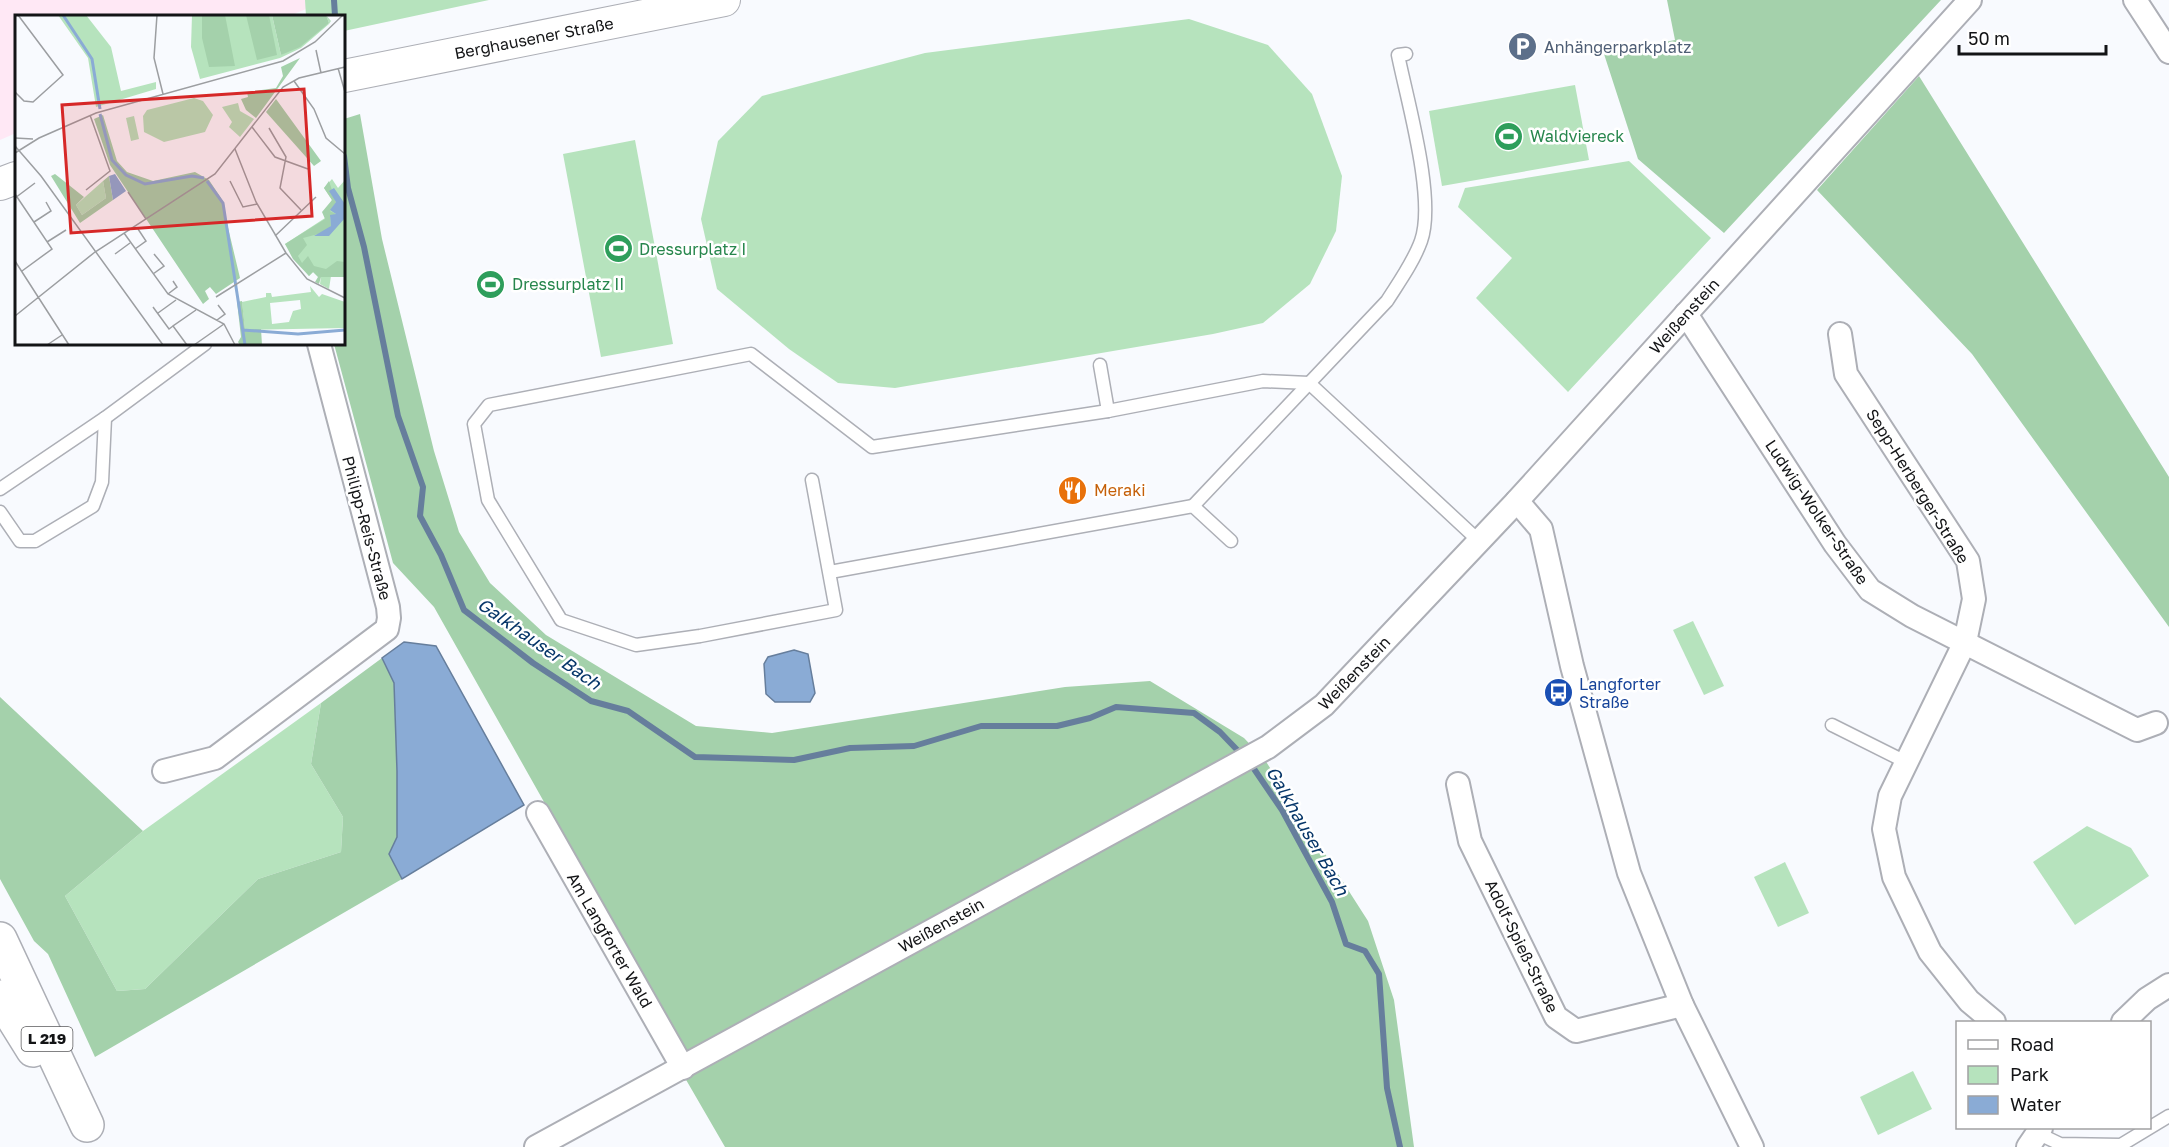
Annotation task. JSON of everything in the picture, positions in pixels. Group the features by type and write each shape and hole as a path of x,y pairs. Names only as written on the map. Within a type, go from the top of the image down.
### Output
{"main road":[{"name":"Berghausener Straße","path":"353,74 724,0"},
{"path":"0,184 15,178"},
{"name":"L 219","path":"0,939 94,1136"},
{"name":"L 219","path":"0,997 38,1059 94,1136"}],"street":[{"name":"Weißenstein","path":"536,1147 1268,747 1324,705 1517,501 1970,0"},
{"path":"2135,0 2169,52"},
{"name":"Ludwig-Wolker-Straße","path":"1686,314 1835,544 1870,590 1912,616 2137,730 2156,723"},
{"name":"Sepp-Herberger-Straße","path":"1840,334 1846,374 1968,561 1974,600 1965,642 1890,796 1884,829 1894,877 1930,952 1969,1001 1992,1021"},
{"name":"Philipp-Reis-Straße","path":"164,771 215,758 387,629 388,607 319,345"},
{"path":"1517,501 1541,529 1567,647 1629,873 1682,1005 1752,1147"},
{"name":"Adolf-Spieß-Straße","path":"1458,784 1470,841 1556,1017 1576,1031 1682,1005"},
{"name":"Am Langforter Wald","path":"538,813 683,1068"},
{"path":"2125,1021 2147,999 2169,985"}],"lane":[{"path":"830,572 1193,506 1387,301 1408,268 1422,239 1425,205 1422,171 1398,55 1406,54"},
{"path":"0,489 105,418 204,345"},
{"path":"812,480 836,610 700,636 636,645 561,620 488,500 474,424 489,405 751,354 872,447 1108,411 1263,381 1309,383 1479,541"},
{"path":"1100,365 1108,411"},
{"path":"0,512 20,541 35,541 93,506 102,482 105,418"},
{"path":"1193,506 1231,541"},
{"path":"1832,725 1906,762"},
{"path":"2151,1127 2169,1116"},
{"path":"2035,1136 2060,1144 2121,1145 2147,1129"}],"shaded area":[{"path":"0,0 328,0 291,15 15,15 15,133 0,140"}],"green space":[{"path":"305,0 489,0 345,31 345,15 306,15"},
{"path":"1667,0 1941,0 1724,233 1638,159 1604,54 1675,40"},
{"path":"1189,19 1268,45 1312,94 1342,176 1336,231 1310,284 1263,323 1213,334 895,388 838,383 789,349 717,289 701,219 718,141 762,96 925,53"},
{"path":"1919,76 2169,477 2169,627 1972,354 1817,190"},
{"name":"Waldviereck","path":"1575,85 1589,160 1442,186 1429,111"},
{"path":"360,114 382,239 434,451 459,532 490,583 546,635 696,726 772,733 1065,687 1150,681 1244,738 1265,760 1368,921 1394,1000 1414,1147 725,1147 685,1078 697,1073 434,607 393,563 334,345 345,345 345,119"},
{"name":"Dressurplatz I","path":"635,140 673,344 601,357 563,154"},
{"path":"1629,161 1711,238 1568,392 1476,298 1512,258 1458,207 1465,188"},
{"path":"1693,621 1724,686 1704,695 1673,630"},
{"path":"382,658 394,683 397,837 389,854 402,879 95,1057 48,954 34,941 0,879 0,697 143,831 65,896 117,991 145,989 258,879 341,852 343,817 311,764 321,703"},
{"path":"321,703 311,764 343,817 341,852 258,879 145,989 117,991 65,896 143,831"},
{"path":"2087,826 2131,848 2149,876 2075,925 2033,862"},
{"path":"1785,862 1809,913 1778,927 1754,877"},
{"path":"1913,1071 1932,1109 1878,1135 1860,1097"}],"water":[{"path":"404,642 436,646 524,805 402,879 389,854 397,837 394,683 382,658"},
{"path":"794,650 808,654 815,693 810,702 775,702 766,694 764,664 768,657"}],"waterway":[{"name":"Galkhauser Bach","path":"334,0 335,15"},
{"name":"Galkhauser Bach","path":"345,164 348,188 364,247 398,416 423,487 420,516 441,555 464,610 533,663 591,701 628,711 695,757 794,760 850,748 914,746 981,726 1057,726 1090,718 1116,707 1194,713 1220,732 1243,756"},
{"name":"Galkhauser Bach","path":"1250,763 1282,810 1332,902 1346,944 1365,951 1379,974 1387,1088 1400,1147"}],"place":[{"name":"Anhängerparkplatz","path":"1523,47"},
{"name":"Waldviereck","path":"1509,136"},
{"name":"Dressurplatz I","path":"618,249"},
{"name":"Dressurplatz II","path":"491,284"},
{"name":"Meraki","path":"1073,490"},
{"name":"Langforter Straße","path":"1558,693"}]}
